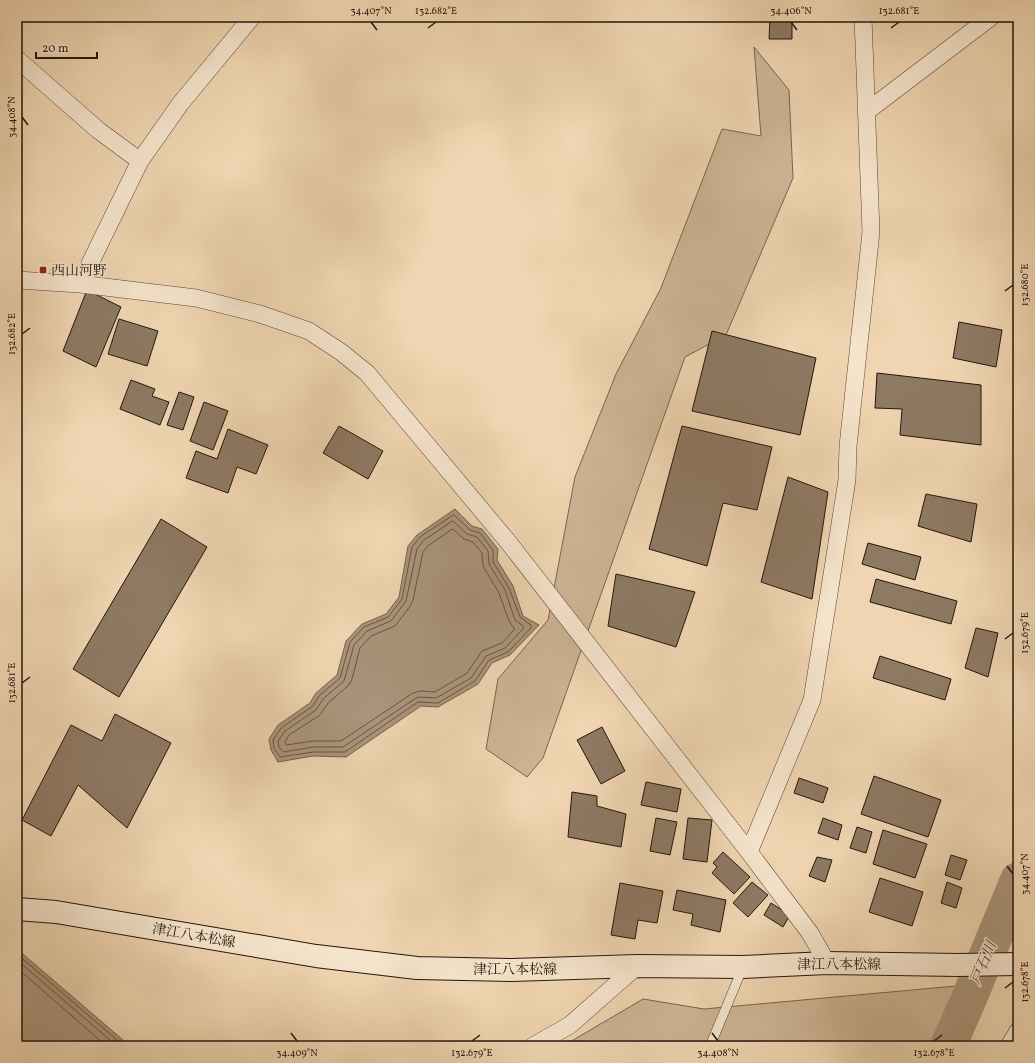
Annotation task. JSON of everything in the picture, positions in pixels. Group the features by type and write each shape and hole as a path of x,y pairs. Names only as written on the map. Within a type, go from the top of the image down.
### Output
{"main road":[{"name":"津江八本松線","path":"17,910 56,912 316,956 417,968 512,970 637,966 742,967 827,963 958,965 1018,964"}],"street":[{"path":"80,284 140,161 180,104 252,17"},
{"path":"749,852 812,700 847,480 848,446 871,232 863,17"},
{"path":"866,112 991,17"},
{"path":"17,59 98,130 140,161"},
{"path":"17,280 80,284 196,298 260,314 309,331 341,352 362,369 509,543 749,852 810,933 827,963"},
{"path":"533,1046 570,1025 637,966"},
{"path":"1009,1046 1018,1031"}],"lane":[{"path":"710,1046 742,967"}],"shaded area":[{"path":"754,47 789,90 793,178 726,335 685,357 543,758 527,777 486,749 498,679 548,620 575,477 616,374 661,288 722,129 761,136"},
{"path":"989,983 968,1046 563,1046 643,999 704,1009"}],"water":[{"path":"455,509 472,526 482,529 498,549 497,560 513,586 523,616 539,625 510,655 492,663 478,684 438,707 421,706 346,757 313,756 278,762 271,750 269,739 278,725 310,703 316,693 337,675 346,641 362,624 386,614 399,597 408,546 417,535"},
{"path":"17,949 123,1040 118,1046 17,1046"}],"building":[{"path":"770,18 792,18 792,39 769,39"},
{"path":"87,290 121,307 96,367 63,351"},
{"path":"119,319 158,331 147,366 108,354"},
{"path":"959,322 1002,330 996,367 953,358"},
{"path":"712,331 816,358 800,435 692,411"},
{"path":"877,373 981,385 981,445 900,435 902,409 875,408"},
{"path":"131,380 155,389 152,396 169,402 160,425 120,409"},
{"path":"179,392 194,397 183,430 167,425"},
{"path":"204,402 228,411 213,450 190,441"},
{"path":"339,426 383,451 368,479 323,453"},
{"path":"682,426 772,447 757,510 723,503 707,566 649,549"},
{"path":"228,429 268,445 256,474 237,467 228,493 186,478 196,451 217,459"},
{"path":"788,477 828,492 812,599 761,582"},
{"path":"926,494 977,504 971,542 918,526"},
{"path":"161,519 207,547 119,697 73,669"},
{"path":"868,543 921,557 915,580 862,564"},
{"path":"616,574 695,592 676,647 608,626"},
{"path":"876,579 957,601 951,624 870,602"},
{"path":"976,628 998,633 988,677 965,668"},
{"path":"880,656 951,679 945,700 873,678"},
{"path":"115,714 171,743 127,828 78,785 51,836 22,820 71,725 102,741"},
{"path":"602,727 625,771 601,784 577,740"},
{"path":"874,776 941,800 928,837 861,814"},
{"path":"799,778 828,788 823,803 794,793"},
{"path":"646,782 681,789 677,812 641,805"},
{"path":"572,792 597,796 597,806 626,814 621,847 568,837"},
{"path":"656,818 677,822 670,855 650,851"},
{"path":"688,818 712,820 707,862 683,859"},
{"path":"823,818 842,825 838,840 818,833"},
{"path":"857,827 872,832 866,853 850,848"},
{"path":"883,830 927,844 915,878 873,864"},
{"path":"723,852 750,877 734,894 712,873 717,867 713,863"},
{"path":"951,855 967,860 960,880 945,875"},
{"path":"817,857 832,860 825,882 809,876"},
{"path":"880,878 923,892 912,926 869,912"},
{"path":"752,882 768,895 748,917 733,903"},
{"path":"947,882 962,888 956,908 941,903"},
{"path":"620,883 663,891 657,923 638,920 635,939 611,935"},
{"path":"677,890 726,900 720,932 691,925 693,914 673,910"},
{"path":"771,903 790,915 783,927 764,915"}],"waterway":[{"name":"戸石川","path":"948,1046 1018,880"}],"place":[{"name":"西山河野","path":"43,270"}]}
